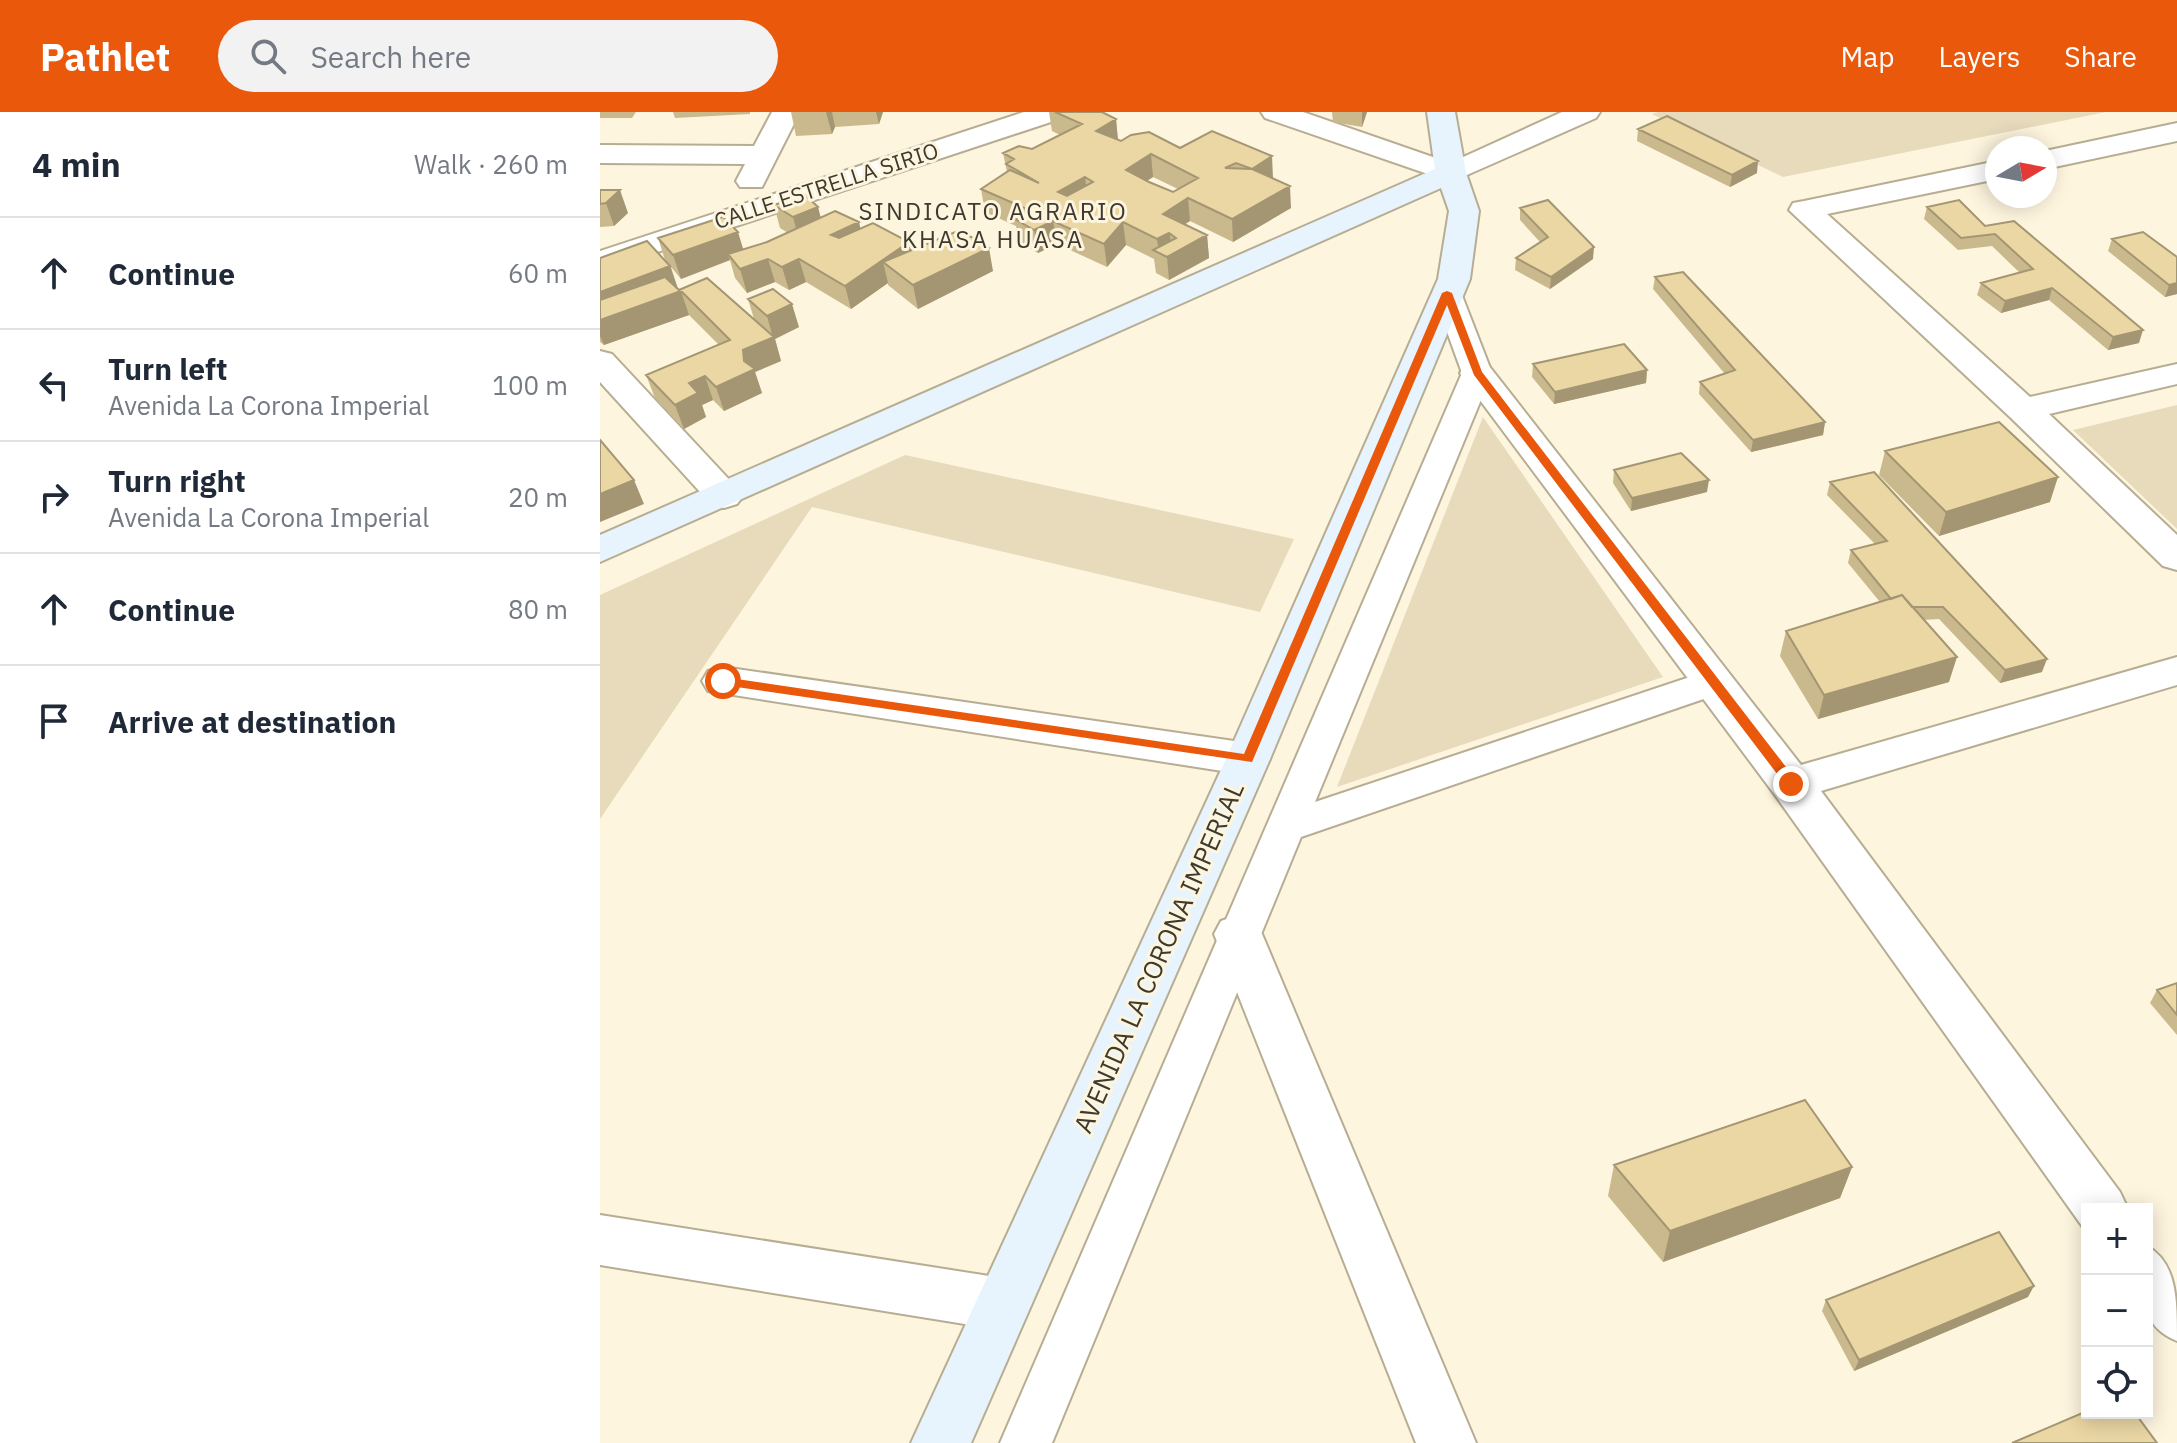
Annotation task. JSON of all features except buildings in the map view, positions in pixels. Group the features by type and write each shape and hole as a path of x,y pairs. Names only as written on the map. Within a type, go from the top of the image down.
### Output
{"street":[{"path":"734,215 786,112"},
{"name":"CALLE ESTRELLA SIRIO","path":"600,261 1053,112"},
{"path":"1275,112 1451,173"},
{"name":"AVENIDA LA CORONA IMPERIAL","path":"941,1443 1248,759 1454,279 1464,211 1451,173 1441,112"},
{"path":"600,550 1586,112"},
{"path":"2057,157 2177,132"},
{"path":"600,154 764,155"},
{"path":"1985,172 1804,210 2023,409 2177,557"},
{"path":"600,361 724,496"},
{"path":"1477,373 1791,784 2097,1203"},
{"path":"2023,409 2177,374"},
{"path":"1791,784 2177,671"},
{"path":"723,681 1248,759"},
{"path":"1238,934 1446,1443"},
{"path":"600,1240 1002,1304"},
{"path":"2149,1275 2177,1314"}],"lane":[{"path":"1026,1443 1477,373 1447,293"},
{"path":"1288,826 1711,683"}],"shaded area":[{"path":"1658,112 2106,112 1783,177 1652,114"},
{"path":"2177,405 2177,529 2073,430"},
{"path":"1483,417 1663,677 1337,787"},
{"path":"905,455 1294,539 1260,612 812,507 600,819 600,595"}],"district":[{"name":"SINDICATO AGRARIO KHASA HUASA","path":"993,225"}],"route":[{"path":"723,681 1248,759 1447,293 1477,373 1791,784"}]}
